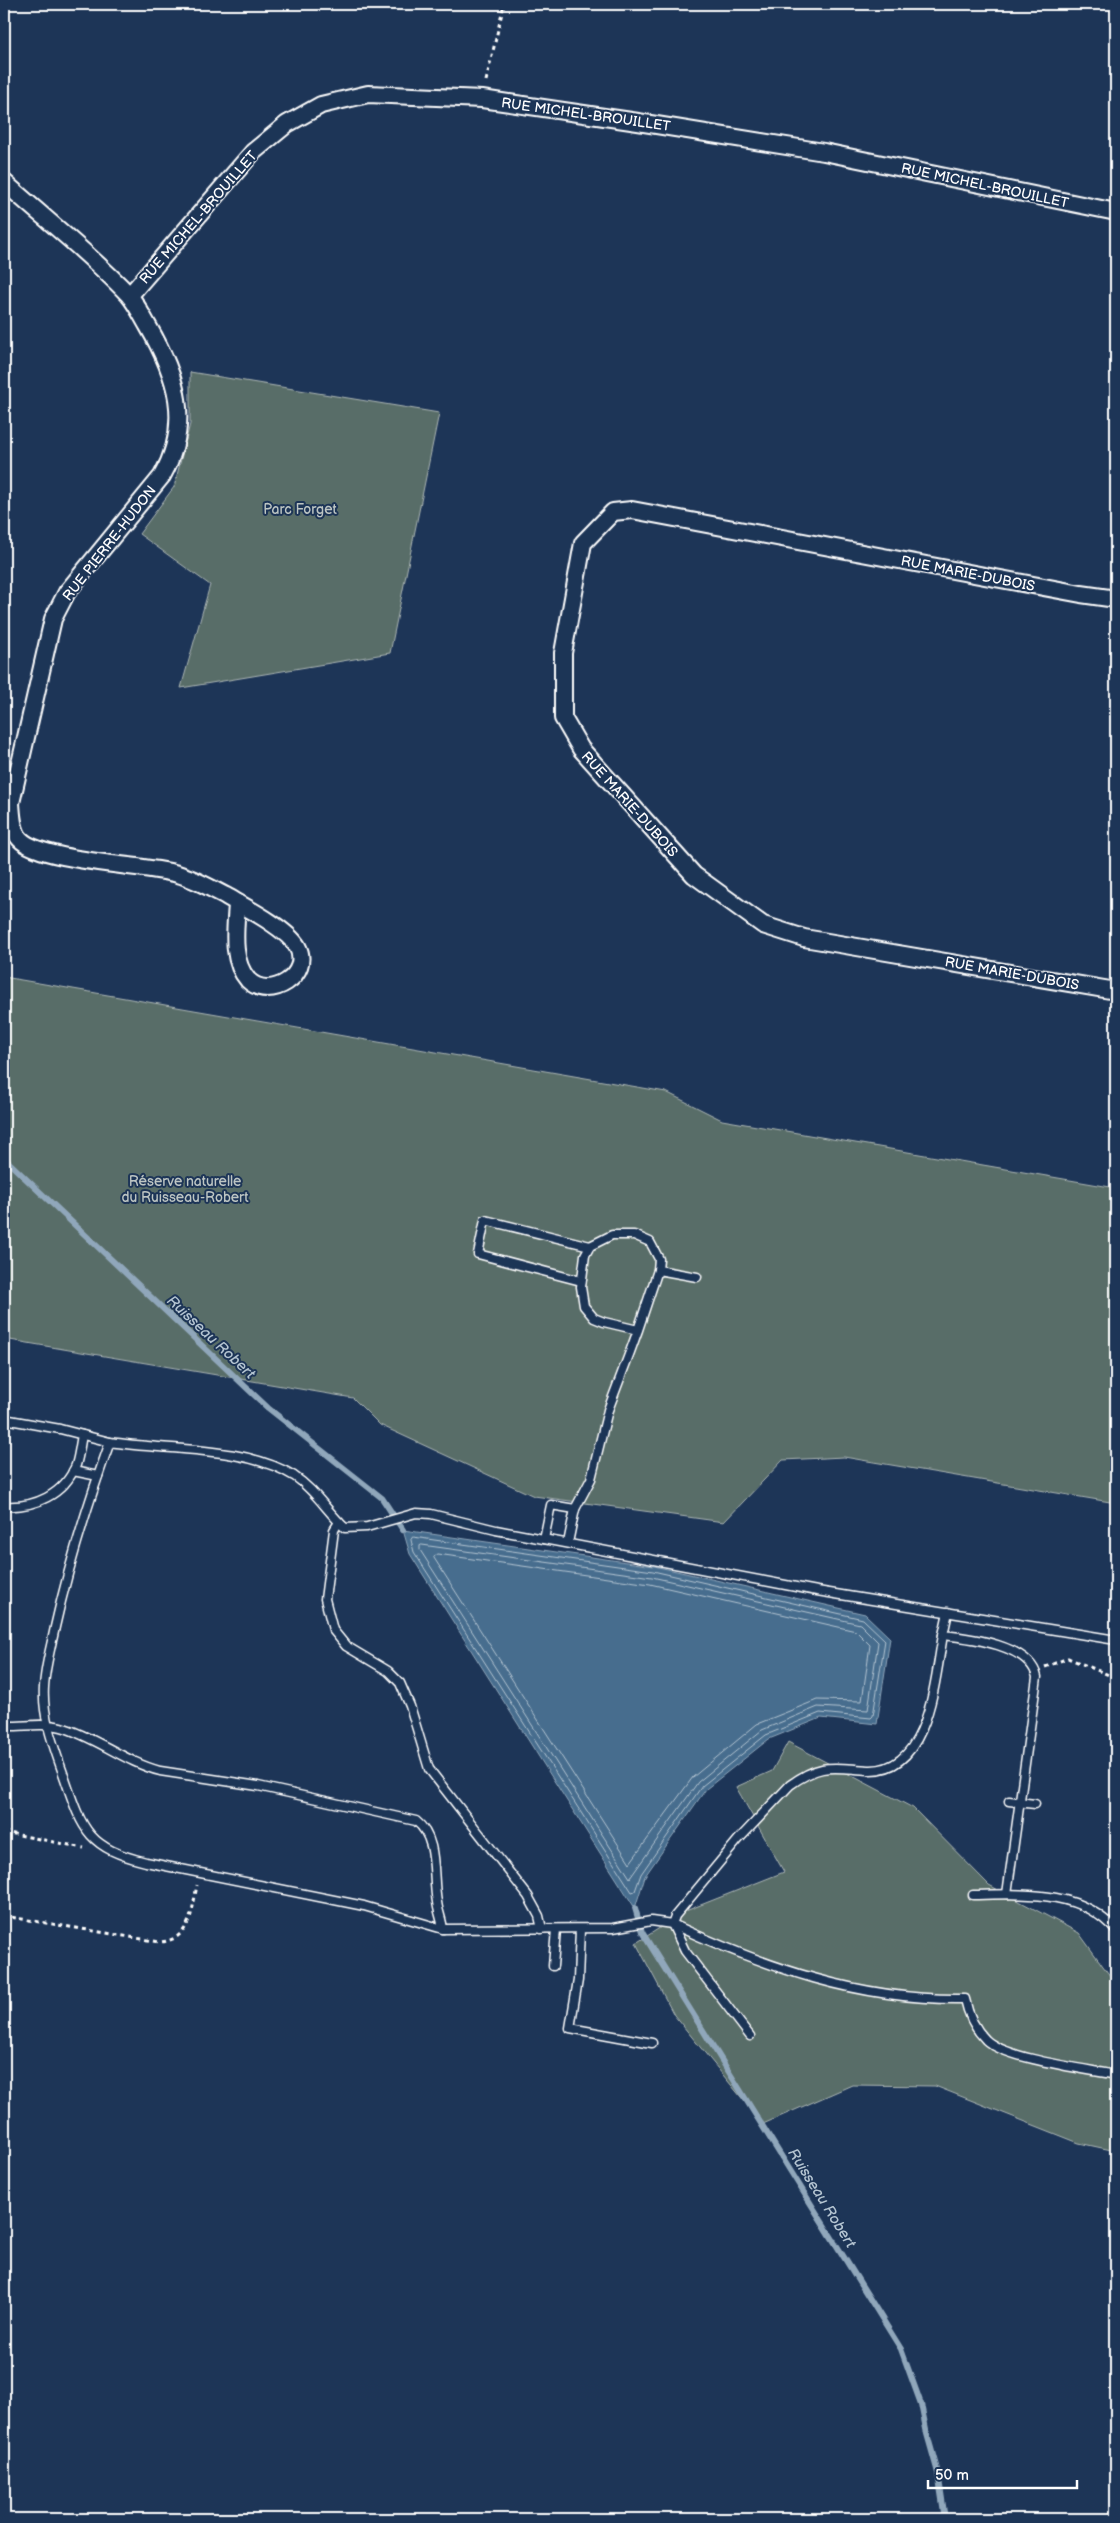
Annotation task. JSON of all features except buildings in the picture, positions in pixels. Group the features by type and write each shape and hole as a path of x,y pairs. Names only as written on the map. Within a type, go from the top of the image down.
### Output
{"street":[{"name":"RUE MICHEL-BROUILLET","path":"130,295 253,152 287,124 321,105 368,94 482,99 824,152 1116,212"},
{"name":"RUE PIERRE-HUDON","path":"4,182 130,295 166,356 176,391 180,418 173,457 162,476 67,592 53,619 11,803 13,824 20,839 40,852 176,873 203,884 237,903 284,932 296,946 300,958 295,975 281,987 263,988 248,980 239,963 236,942 237,903"},
{"name":"RUE MARIE-DUBOIS","path":"1116,599 1080,594 632,510 612,512 583,543 563,653 563,718 581,749 694,875 763,925 804,938 1116,991"}],"lane":[{"path":"581,1280 478,1254 486,1220 590,1246"},
{"path":"568,1543 575,1509 591,1479 608,1410 638,1330 658,1270 659,1259 656,1249 644,1238 634,1235 612,1235 590,1246 585,1255 581,1280 584,1306 594,1318 638,1330"},
{"path":"658,1270 697,1277"},
{"path":"4,1419 110,1442 228,1455 272,1466 294,1476 308,1488 345,1528 353,1529 385,1523 416,1513 432,1514 496,1530 817,1591 1116,1640"},
{"path":"4,1506 21,1507 42,1502 59,1488 73,1471 82,1435"},
{"path":"110,1442 84,1513 46,1668 44,1687 49,1725 74,1805 82,1822 98,1843 111,1852 124,1857 364,1906 443,1929 613,1928 651,1921 672,1924 792,1973 837,1985 895,1996 965,1999 970,2016 977,2028 986,2040 995,2046 1013,2054 1116,2076"},
{"path":"73,1471 98,1476"},
{"path":"544,1539 551,1505 575,1509"},
{"path":"339,1522 334,1530 325,1599 333,1630 346,1646 388,1671 400,1683 410,1706 429,1769 528,1896 539,1916 542,1929"},
{"path":"672,1924 682,1906 790,1785 814,1771 826,1767 883,1769 894,1766 910,1752 916,1743 930,1702 948,1612"},
{"path":"944,1635 978,1641 1013,1651 1029,1661 1036,1672 1021,1802 1007,1894"},
{"path":"4,1726 49,1725 76,1732 144,1767 258,1786 416,1821 427,1832 430,1843 437,1902 443,1929"},
{"path":"1008,1801 1035,1804"},
{"path":"973,1895 1045,1895 1085,1906 1108,1922 1116,1931"},
{"path":"672,1924 685,1951 750,2036"},
{"path":"580,1928 578,1980 570,2028 652,2043"},
{"path":"552,1966 556,1929"}],"path":[{"path":"482,99 504,4"},
{"path":"1036,1672 1068,1658 1116,1678"},
{"path":"4,1832 88,1848 98,1843"},
{"path":"4,1916 168,1942 183,1934 187,1926 199,1872"}],"green space":[{"name":"Parc Forget","path":"190,372 439,413 390,653 181,688 210,585 139,534 174,487 190,424"},
{"name":"Réserve naturelle du Ruisseau-Robert","path":"4,977 666,1092 722,1120 1116,1188 1116,1503 844,1457 783,1460 724,1522 534,1496 380,1425 353,1398 4,1339"},
{"path":"788,1742 913,1808 989,1885 1079,1933 1116,1984 1116,2151 1079,2143 935,2086 852,2085 763,2124 674,2015 636,1943 688,1910 784,1872 736,1787 772,1771"}],"water":[{"path":"403,1530 654,1566 865,1614 890,1638 877,1724 821,1718 769,1739 706,1789 645,1876 635,1908 410,1554"}],"waterway":[{"name":"Ruisseau Robert","path":"4,1158 268,1408 382,1498 403,1530"},
{"name":"Ruisseau Robert","path":"635,1908 642,1932 901,2349 921,2404 938,2473 945,2519"}]}
